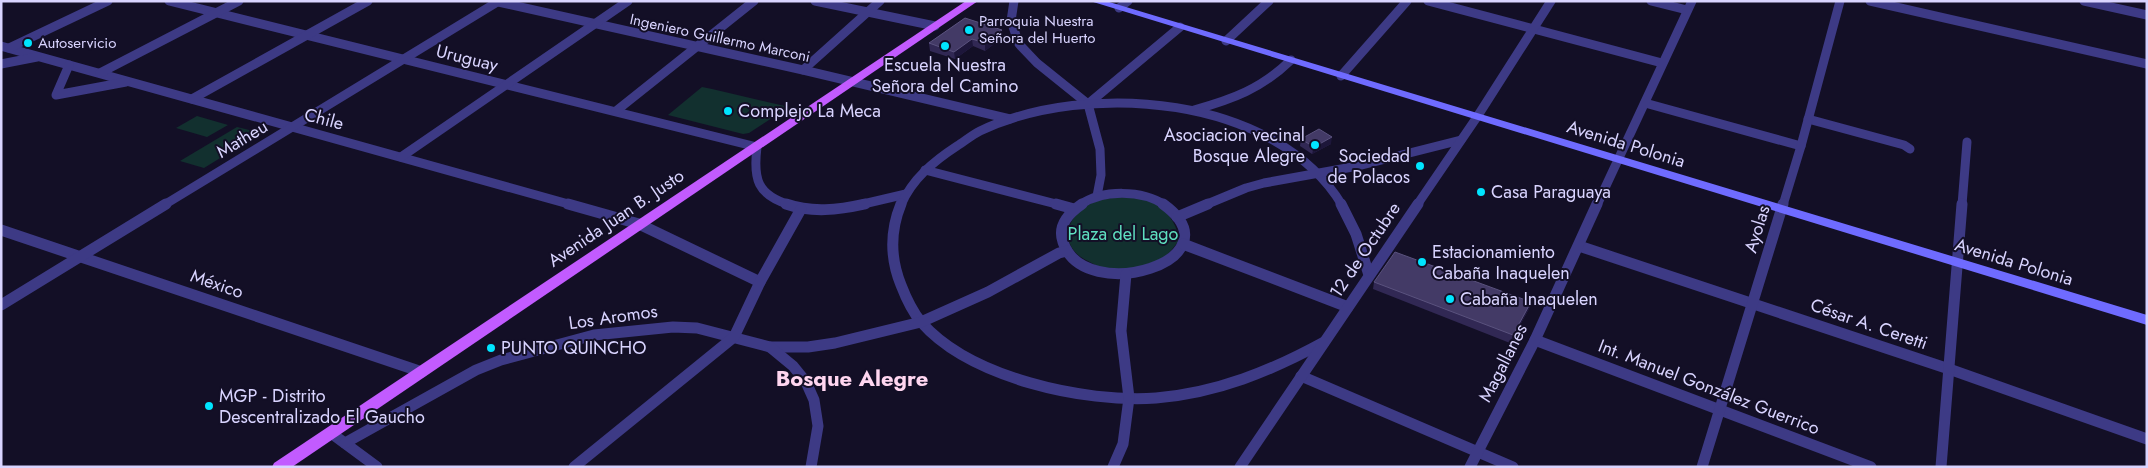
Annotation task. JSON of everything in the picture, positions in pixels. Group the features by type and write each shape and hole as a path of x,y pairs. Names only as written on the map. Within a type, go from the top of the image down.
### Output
{"main road":[{"name":"Avenida Juan B. Justo","path":"280,467 973,1"},
{"name":"Avenida Polonia","path":"1095,1 2147,320"}],"street":[{"path":"5,47 108,1"},
{"name":"Uruguay","path":"169,1 757,146"},
{"path":"100,73 239,1"},
{"path":"192,99 368,1"},
{"path":"401,157 628,1"},
{"path":"616,111 754,1"},
{"path":"815,1 935,26"},
{"path":"803,70 880,1"},
{"path":"1014,1 1011,21 1019,44 1037,63 1088,104 1100,149 1101,175 1097,196"},
{"path":"1119,8 1128,1"},
{"path":"1226,41 1269,1"},
{"path":"1341,76 1408,1"},
{"path":"1428,1 1662,63"},
{"name":"12 de Octubre","path":"1240,467 1477,117 1551,1"},
{"path":"1651,1 1687,10"},
{"name":"Magallanes","path":"1470,467 1535,340 1580,246 1617,159 1692,1"},
{"name":"Ayolas","path":"1702,467 1801,146 1840,1"},
{"path":"1870,1 2147,64"},
{"path":"2084,1 2122,6 2147,15"},
{"name":"Ingeniero Guillermo Marconi","path":"496,2 803,70 1010,119"},
{"name":"Matheu","path":"1,305 496,2"},
{"path":"1088,104 1180,27"},
{"name":"Chile","path":"5,47 639,224 760,282"},
{"path":"1,64 41,57"},
{"path":"1192,111 1250,92 1275,77 1291,60"},
{"path":"69,64 56,94 131,82"},
{"path":"1645,103 1801,146"},
{"path":"1324,342 1282,365 1238,382 1183,394 1129,398 1100,397 1050,389 1004,375 964,355 921,322 899,282 892,254 892,233 895,220 906,194 925,170 949,149 964,140 1010,119 1048,109 1088,104 1140,104 1192,111 1240,125 1282,146 1318,173 1334,192 1346,212 1362,248 1370,275"},
{"path":"1808,119 1904,145 1910,150"},
{"path":"1177,217 1246,188 1358,166 1461,140"},
{"path":"1941,467 1967,142"},
{"path":"757,146 756,175 763,191 779,202 802,209 841,208 906,194"},
{"path":"925,170 1074,210"},
{"path":"1127,194 1148,196 1158,200 1177,217 1184,232 1183,244 1173,257 1163,264 1144,272 1126,274 1102,272 1091,268 1077,260 1067,251 1062,240 1061,229 1066,218 1074,210 1084,202 1097,196 1127,194"},
{"path":"574,467 734,337 760,282 802,209"},
{"name":"México","path":"1,230 422,372"},
{"path":"1183,244 1348,307"},
{"name":"César A. Ceretti","path":"1580,246 1949,369 2147,439"},
{"path":"770,348 808,347 835,343 921,322 970,300 1059,252 1067,251"},
{"path":"1113,467 1123,444 1129,398 1121,331 1126,274"},
{"name":"Los Aromos","path":"345,443 476,370 501,360 594,335 649,328 697,328 770,348 793,366 806,382 814,400 818,426 811,467"},
{"name":"Int. Manuel González Guerrico","path":"1535,340 1871,467"},
{"path":"1301,376 1513,467"},
{"path":"330,433 377,467"}],"green space":[{"name":"Complejo La Meca","path":"702,87 789,107 749,133 743,134 668,115"},
{"path":"197,116 228,125 207,137 176,128"},
{"path":"237,127 261,133 204,168 180,161"},
{"name":"Plaza del Lago","path":"1121,197 1142,198 1158,205 1176,227 1179,240 1168,254 1150,266 1134,269 1106,269 1099,267 1079,255 1069,242 1070,226 1080,211 1096,201"}],"building":[{"path":"965,18 1002,30 985,43 972,39 954,52 929,43"},
{"path":"1319,129 1332,137 1314,147 1301,139"},
{"name":"Cabaña Inaquelen","path":"1395,252 1531,302 1513,335 1374,282"}],"place":[{"name":"Parroquia Nuestra Señora del Huerto","path":"969,30"},
{"name":"Autoservicio","path":"28,43"},
{"name":"Escuela Nuestra Señora del Camino","path":"945,46"},
{"name":"Complejo La Meca","path":"728,111"},
{"name":"Asociacion vecinal Bosque Alegre","path":"1315,145"},
{"name":"Sociedad de Polacos","path":"1420,166"},
{"name":"Casa Paraguaya","path":"1481,192"},
{"name":"Estacionamiento Cabaña Inaquelen","path":"1422,262"},
{"name":"Cabaña Inaquelen","path":"1450,299"},
{"name":"PUNTO QUINCHO","path":"491,348"},
{"name":"MGP - Distrito Descentralizado El Gaucho","path":"209,406"}],"district":[{"name":"Bosque Alegre","path":"852,378"}]}
